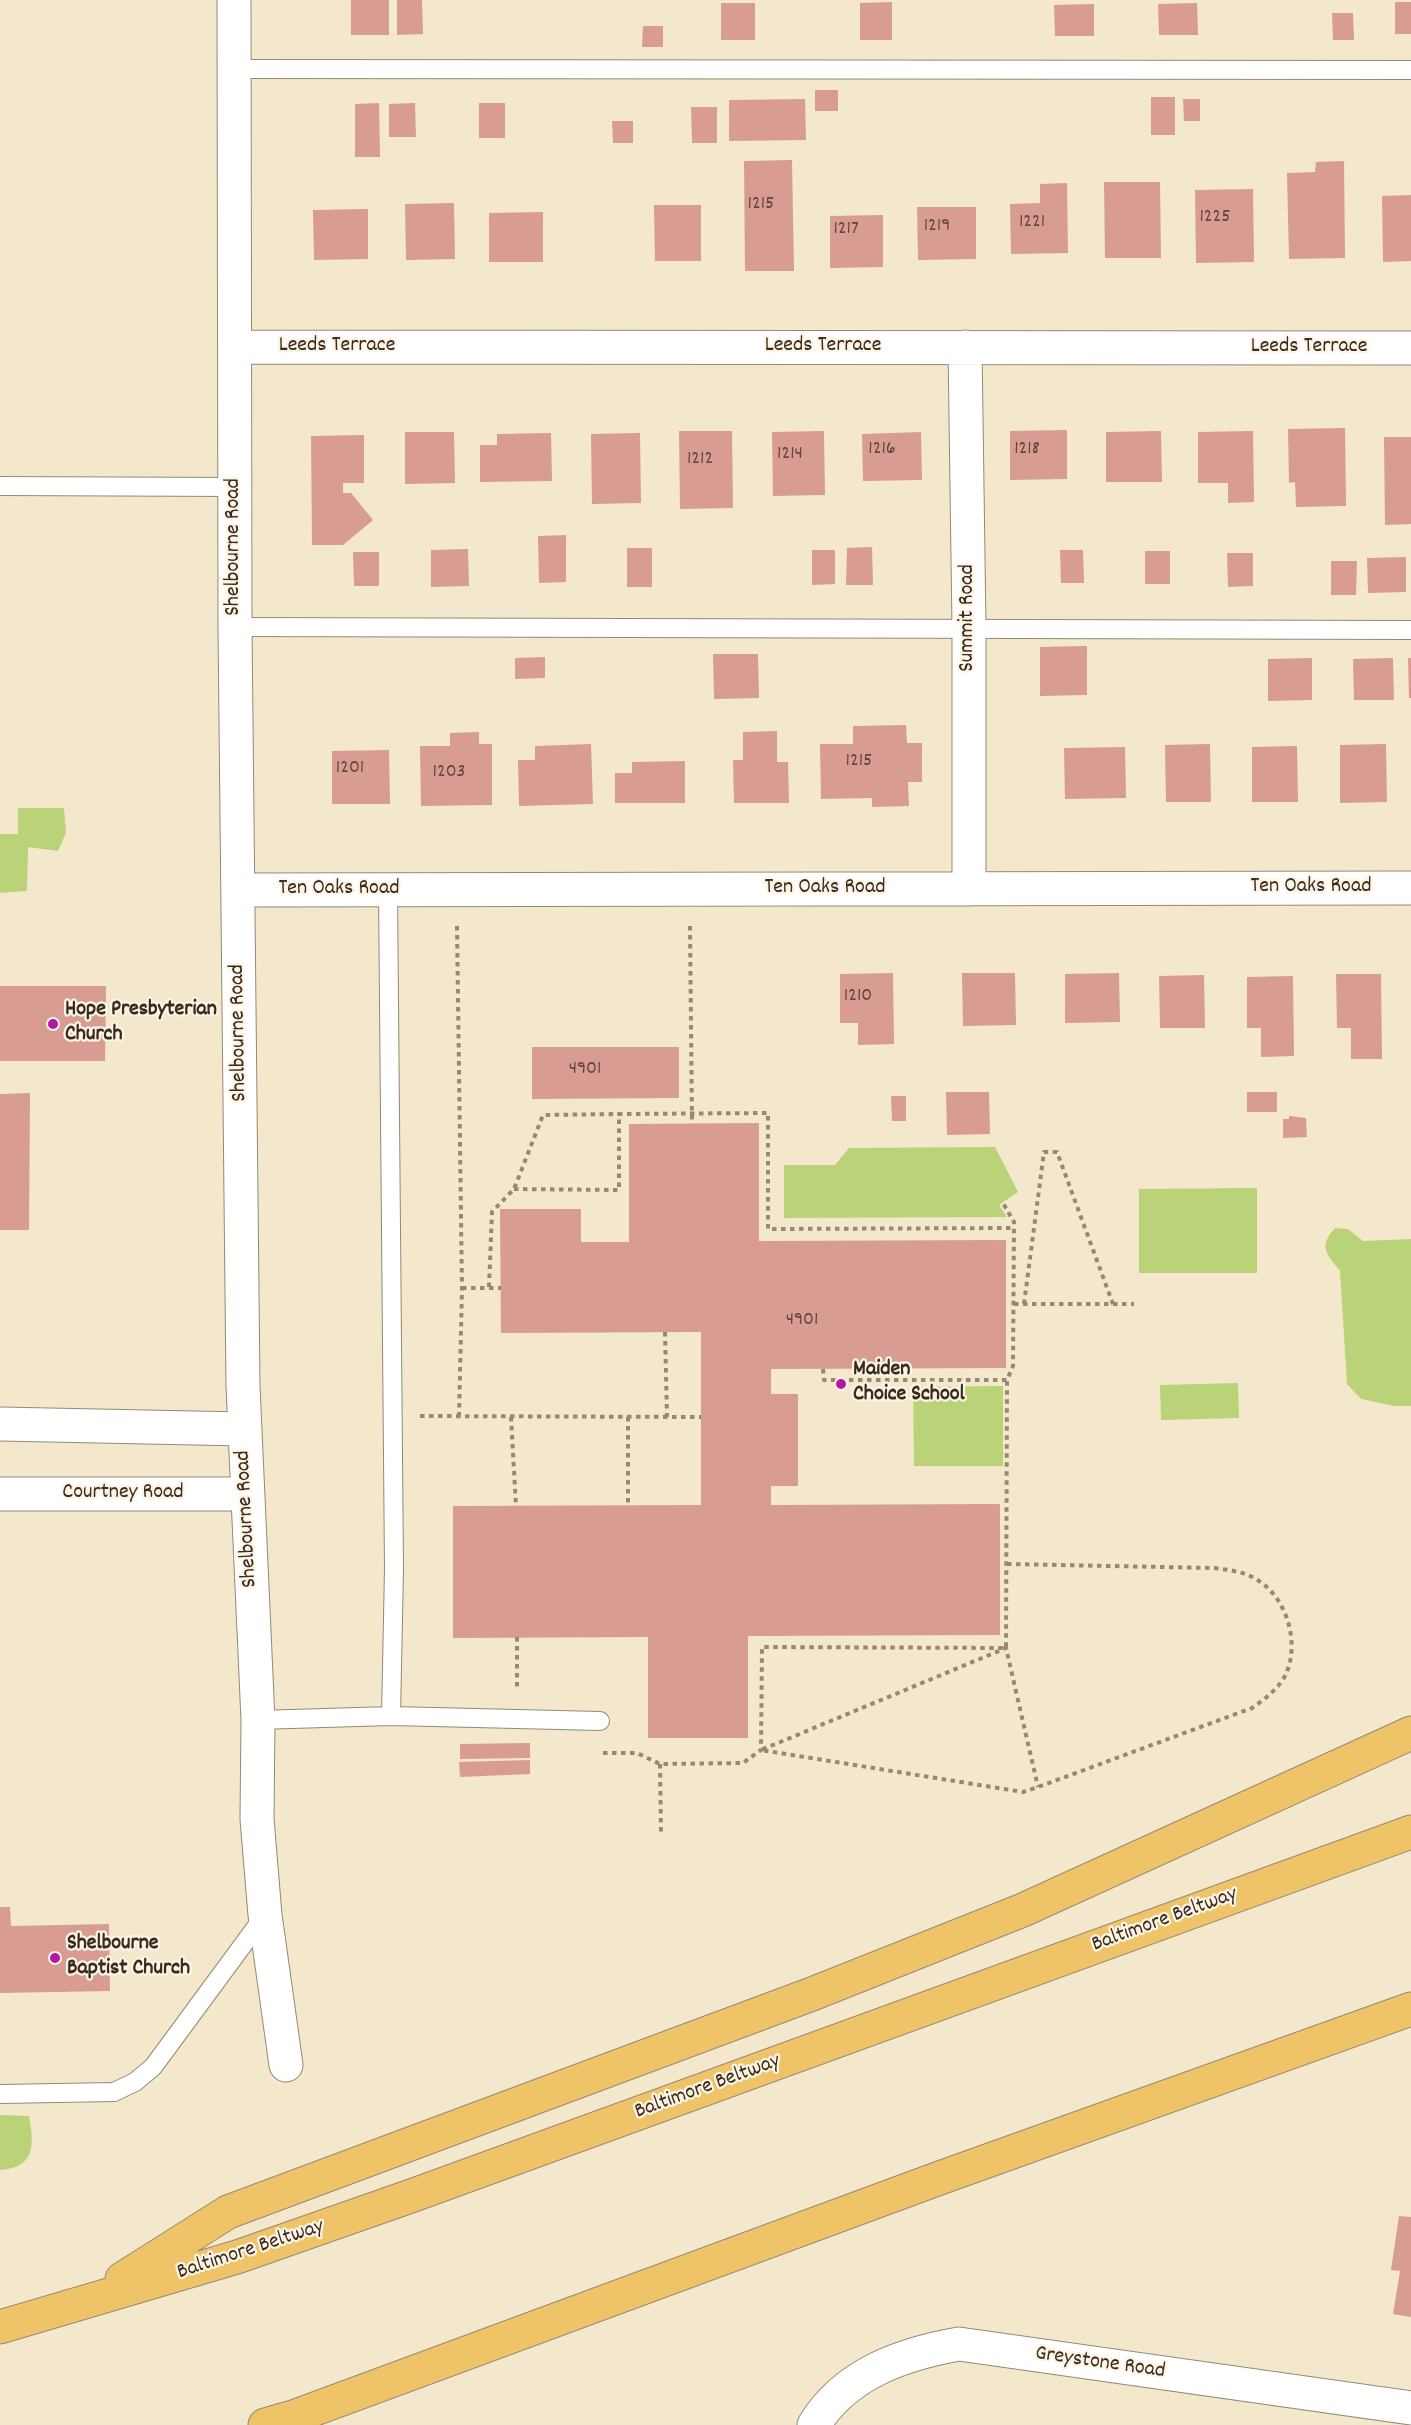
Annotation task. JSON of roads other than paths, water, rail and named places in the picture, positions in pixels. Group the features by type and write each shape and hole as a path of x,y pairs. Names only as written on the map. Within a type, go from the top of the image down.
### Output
{"highway":[{"path":"89,2301 228,2212 812,1994 1023,1910 1411,1733"},
{"name":"Baltimore Beltway","path":"0,2327 237,2258 1411,1832"},
{"path":"265,2425 307,2412 937,2179 1411,2009"}],"street":[{"name":"Shelbourne Road","path":"234,0 235,488 244,1430 258,1720 257,1819 265,1915 286,2064"},
{"name":"Leeds Terrace","path":"235,347 1411,348"},
{"name":"Summit Road","path":"965,347 969,627 969,889"},
{"name":"Ten Oaks Road","path":"238,890 1411,888"},
{"path":"0,1424 244,1430"},
{"name":"Courtney Road","path":"0,1494 247,1494"},
{"name":"Greystone Road","path":"814,2425 822,2412 850,2385 885,2364 923,2351 958,2344 1411,2408"}],"lane":[{"path":"235,69 1411,70"},
{"path":"0,486 235,488"},
{"path":"236,627 969,627 1411,630"},
{"path":"388,890 394,1569 391,1716"},
{"path":"258,1720 391,1716 600,1721"},
{"path":"0,2094 114,2092 135,2082 153,2067 265,1915"}],"place":[{"name":"Hope Presbyterian Church","path":"53,1024"},
{"name":"Maiden Choice School","path":"841,1384"},
{"name":"Shelbourne Baptist Church","path":"55,1958"}]}
